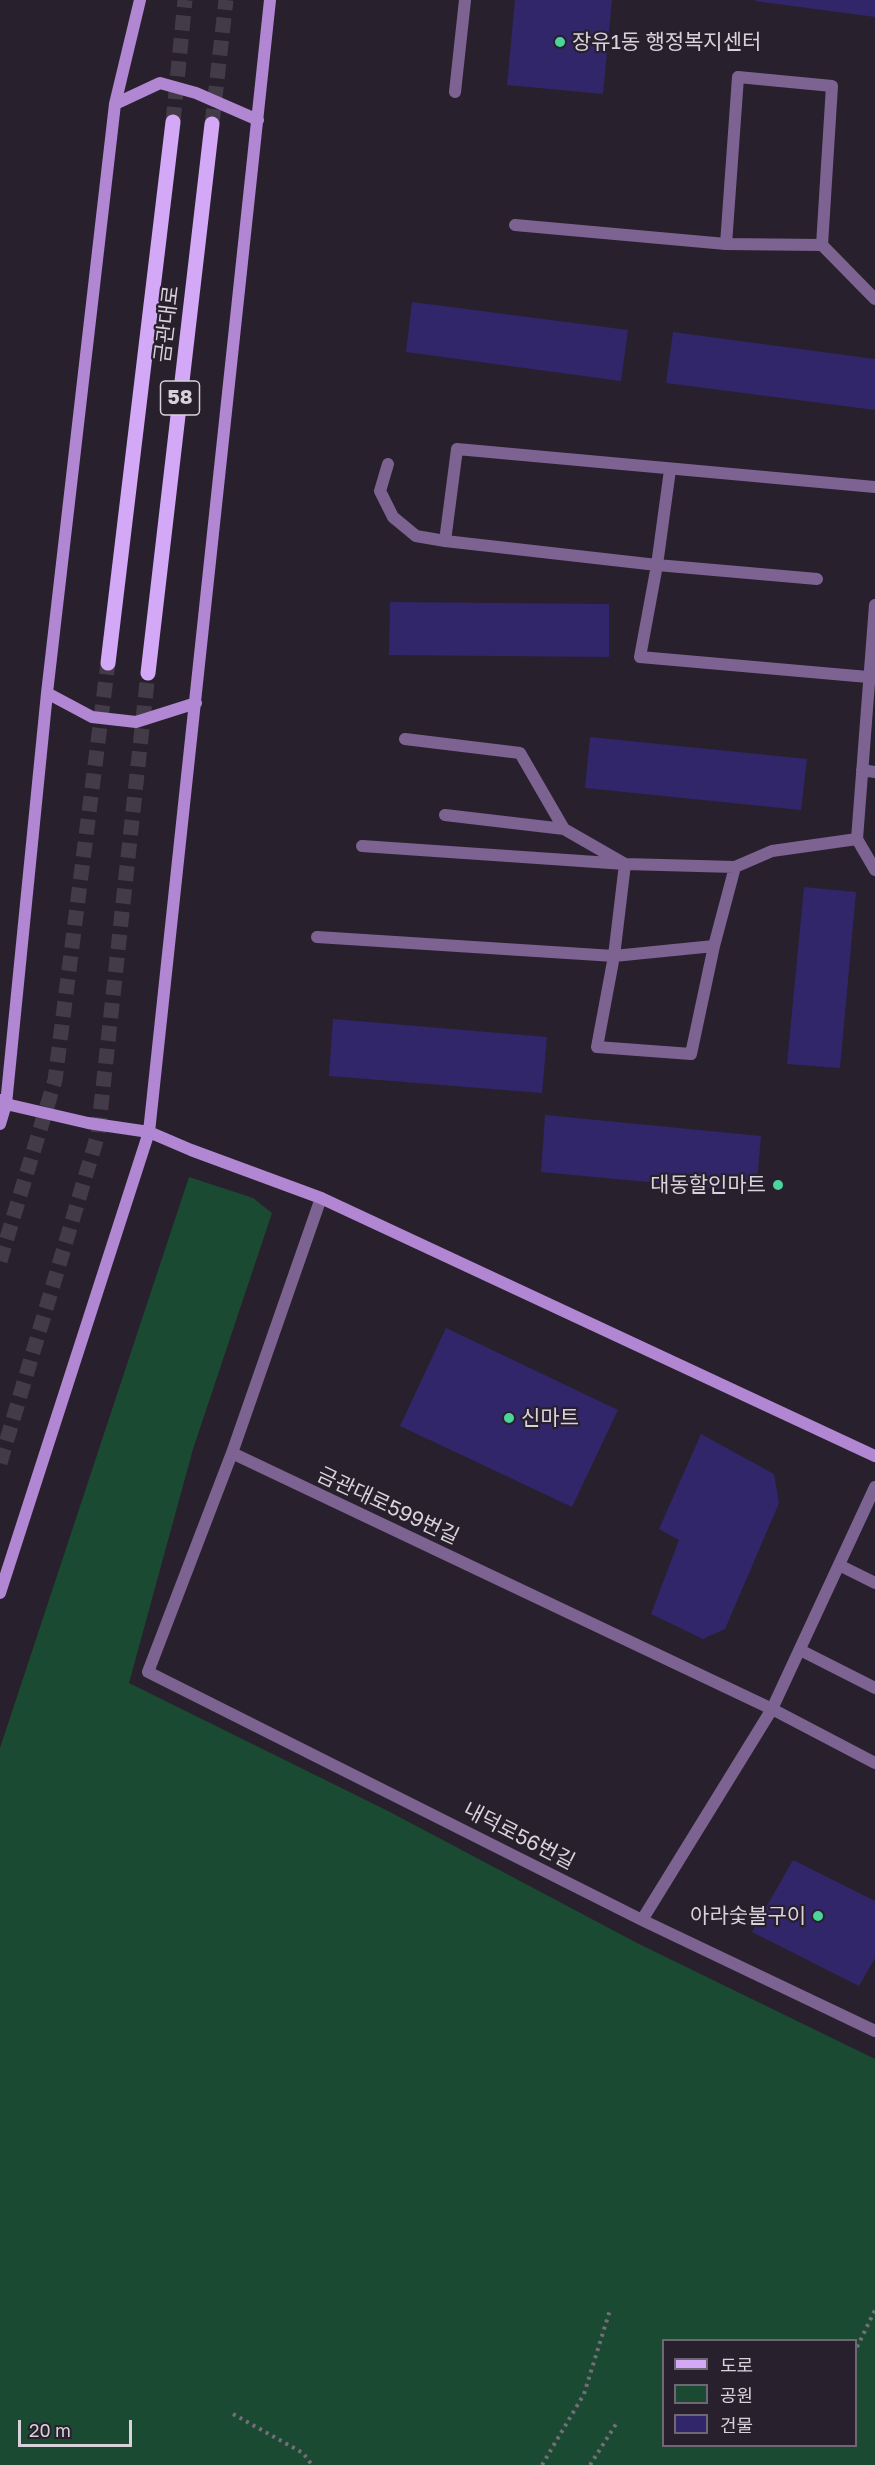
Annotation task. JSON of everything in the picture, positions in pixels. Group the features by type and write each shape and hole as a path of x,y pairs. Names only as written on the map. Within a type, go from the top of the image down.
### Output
{"main road":[{"path":"0,1124 115,104 140,0"},
{"path":"0,1593 149,1132 270,0"},
{"path":"115,104 160,83 195,93 258,120"},
{"name":"금관대로","path":"108,663 173,122"},
{"name":"금관대로","path":"148,673 212,124"},
{"path":"47,693 92,717 136,722 196,704"},
{"path":"3,1102 88,1123 149,1132 321,1198 875,1456"}],"street":[{"path":"455,92 465,0"},
{"path":"726,244 738,77 832,86 822,245"},
{"path":"515,225 726,244 822,245 875,299"},
{"path":"445,541 457,449 875,487"},
{"path":"388,464 380,490 393,517 416,536 657,565 817,579"},
{"path":"670,470 657,565 640,657 868,676"},
{"path":"875,605 857,839 875,870"},
{"path":"405,739 520,753 564,829"},
{"path":"862,770 875,772"},
{"path":"445,815 564,829 625,864"},
{"path":"362,846 625,864 735,867 772,852 857,839"},
{"path":"625,864 614,956 597,1047 690,1054 714,946 735,867"},
{"path":"317,937 614,956 714,946"},
{"path":"232,1453 321,1198"},
{"name":"내덕로56번길","path":"232,1453 148,1672 642,1920 875,2031"},
{"name":"금관대로599번길","path":"232,1453 772,1709 875,1763"},
{"path":"642,1920 772,1709 875,1486"},
{"path":"843,1567 875,1583"},
{"path":"804,1652 875,1688"}],"path":[{"path":"542,2465 584,2394 610,2310"},
{"path":"857,2347 875,2310"},
{"path":"233,2414 303,2453 312,2465"},
{"path":"590,2465 618,2421"}],"green space":[{"path":"189,1177 253,1198 272,1213 193,1449 129,1683 390,1812 637,1943 875,2059 875,2465 0,2465 0,1748"}],"building":[{"name":"장유1동 행정복지센터","path":"515,0 612,0 603,94 507,85"},
{"path":"875,0 875,17 755,1"},
{"path":"412,302 628,330 621,381 406,352"},
{"path":"673,332 875,359 875,410 666,383"},
{"path":"390,602 609,604 609,657 389,655"},
{"path":"590,737 807,759 801,810 585,788"},
{"path":"804,887 856,892 840,1068 787,1064"},
{"path":"333,1019 547,1037 542,1093 329,1076"},
{"path":"545,1115 761,1136 756,1192 541,1172"},
{"name":"신마트","path":"446,1328 618,1410 572,1507 400,1426"},
{"path":"701,1434 774,1474 779,1503 725,1629 703,1639 651,1614 679,1540 659,1529"},
{"name":"아라숯불구이","path":"793,1860 875,1901 875,1958 859,1986 752,1932"}],"tunnel":[{"path":"173,122 185,0"},
{"path":"212,124 226,0"},
{"path":"0,1261 55,1080 108,663"},
{"path":"0,1463 98,1134 148,673"}],"place":[{"name":"장유1동 행정복지센터","path":"560,42"},
{"name":"대동할인마트","path":"778,1185"},
{"name":"신마트","path":"509,1418"},
{"name":"아라숯불구이","path":"818,1916"}]}
